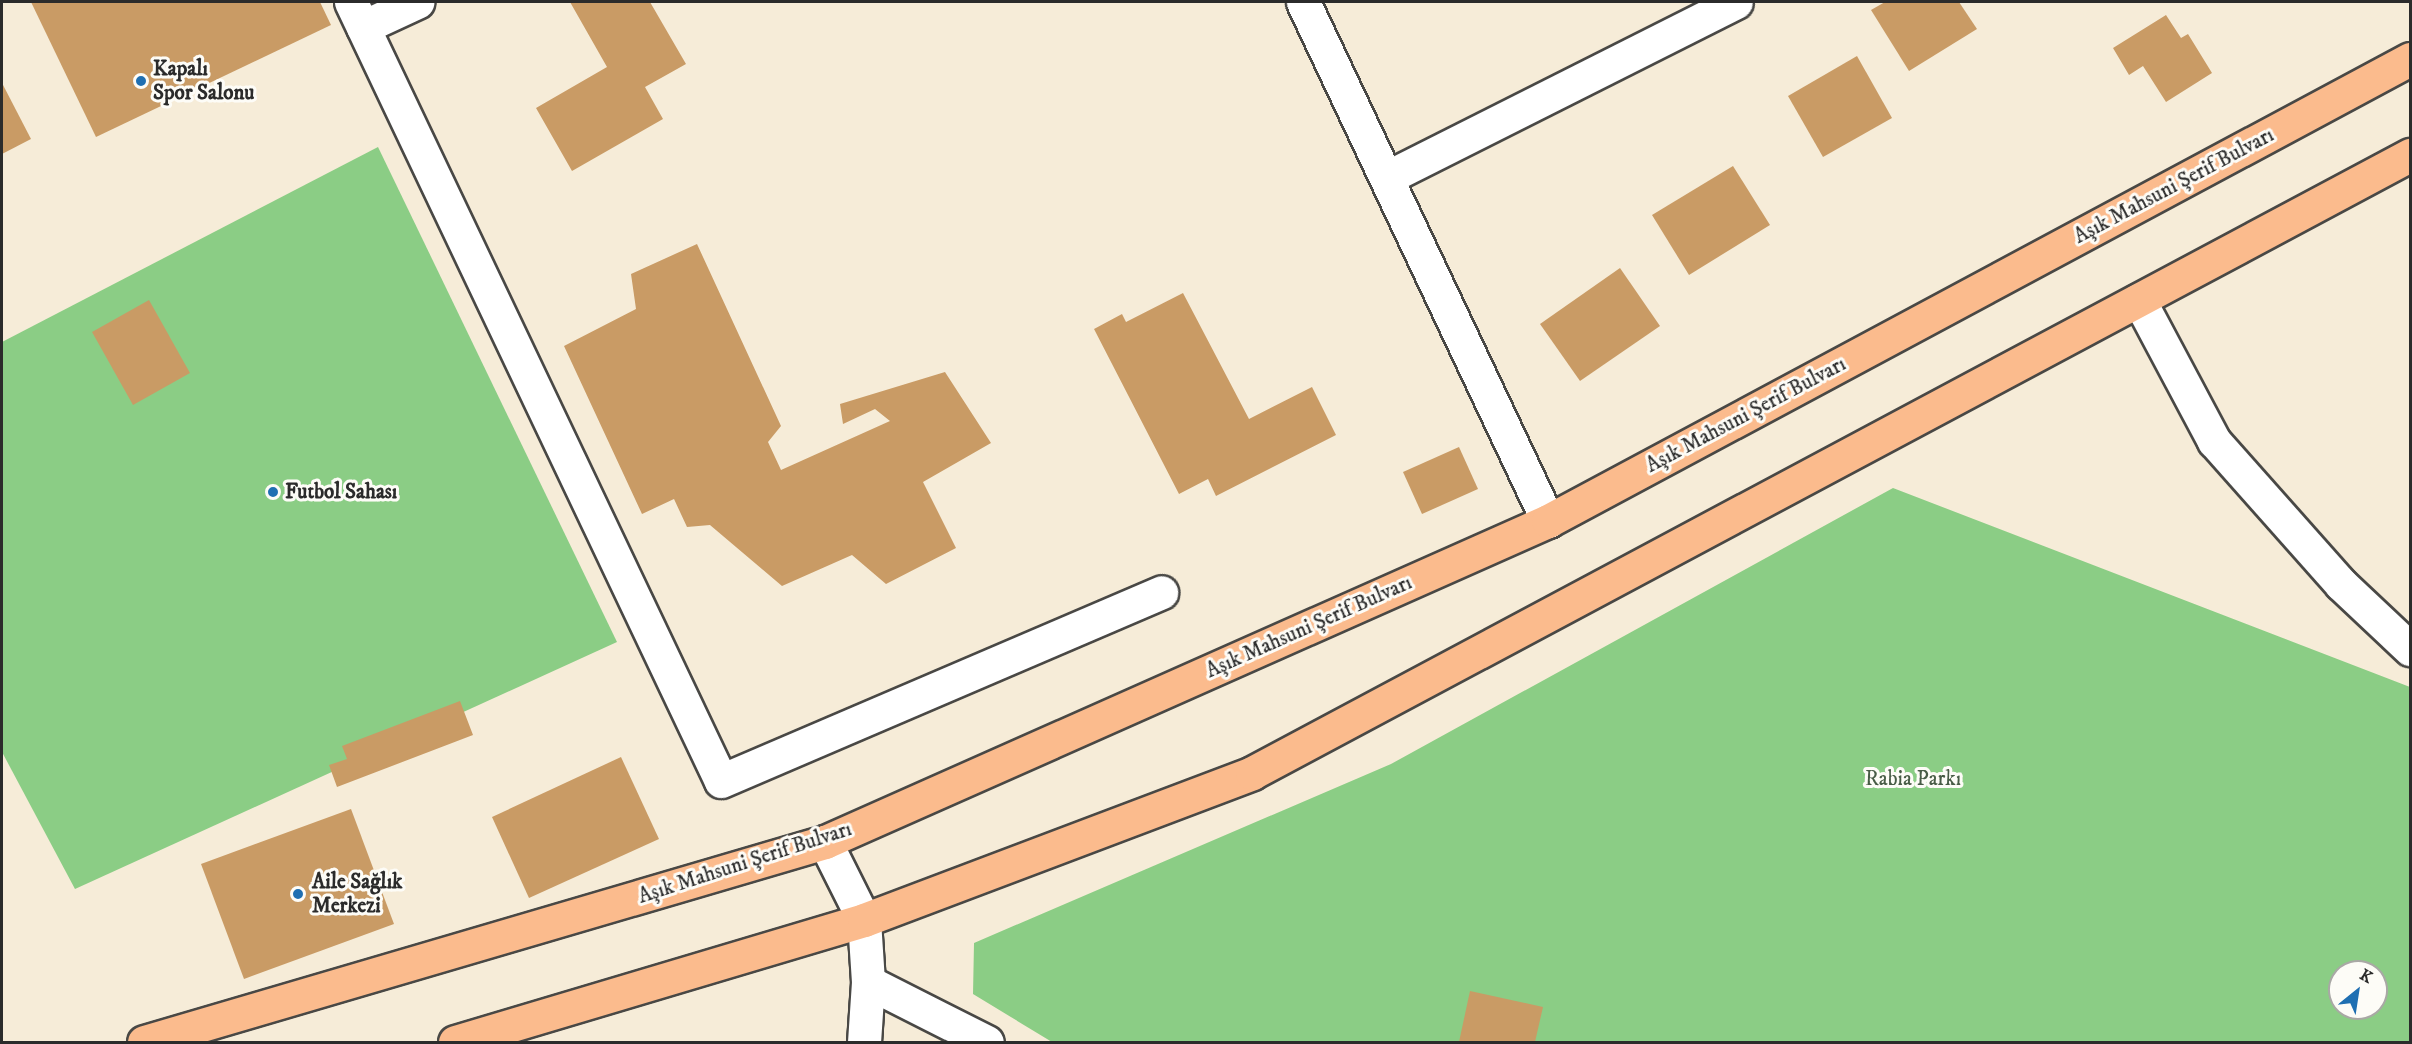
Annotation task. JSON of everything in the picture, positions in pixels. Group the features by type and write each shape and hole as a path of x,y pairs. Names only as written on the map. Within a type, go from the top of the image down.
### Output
{"main road":[{"name":"Aşık Mahsuni Şerif Bulvarı","path":"144,1042 825,842 1548,521 2410,59"},
{"path":"455,1042 864,920 1252,773 2410,155"}],"street":[{"path":"417,2 357,14 721,782 1161,592"},
{"path":"1303,2 1390,176 1548,521"},
{"path":"1390,176 1736,2"},
{"path":"2139,300 2214,441 2341,584 2410,649"},
{"path":"825,842 864,920 868,982 864,1042"},
{"path":"868,982 987,1042"}],"green space":[{"name":"Futbol Sahası","path":"378,147 617,642 75,889 2,752 2,342"},
{"name":"Rabia Parkı","path":"1893,488 2410,687 2410,1042 1052,1042 973,994 974,943 1391,764"}],"building":[{"name":"Kapalı Spor Salonu","path":"31,2 320,2 331,25 96,137"},
{"path":"570,2 650,2 686,64 645,87 663,119 572,171 536,108 607,67"},
{"path":"1885,2 1959,2 1977,29 1909,71 1871,10"},
{"path":"2166,15 2181,38 2188,34 2212,73 2166,102 2143,66 2129,75 2113,48"},
{"path":"1857,56 1892,118 1823,157 1788,96"},
{"path":"2,83 31,139 2,154"},
{"path":"1733,166 1770,225 1689,275 1652,215"},
{"path":"697,244 781,426 768,442 781,470 890,421 875,409 843,424 840,404 945,372 991,443 923,482 956,548 886,584 852,555 782,586 710,525 687,527 674,499 642,514 564,346 636,309 631,274"},
{"path":"1620,268 1660,326 1580,381 1540,324"},
{"path":"1183,293 1249,419 1312,387 1336,435 1216,496 1208,479 1179,494 1094,329 1122,314 1126,322"},
{"path":"149,300 190,373 133,405 92,332"},
{"path":"1459,447 1478,489 1422,514 1403,472"},
{"path":"460,701 473,735 337,787 329,765 347,759 342,746"},
{"path":"621,757 659,839 529,898 492,817"},
{"name":"Aile Sağlık Merkezi","path":"351,809 394,924 244,979 201,864"},
{"path":"1470,991 1543,1007 1535,1042 1459,1042"}],"place":[{"name":"Kapalı Spor Salonu","path":"141,81"},
{"name":"Futbol Sahası","path":"273,492"},
{"name":"Aile Sağlık Merkezi","path":"298,894"}]}
